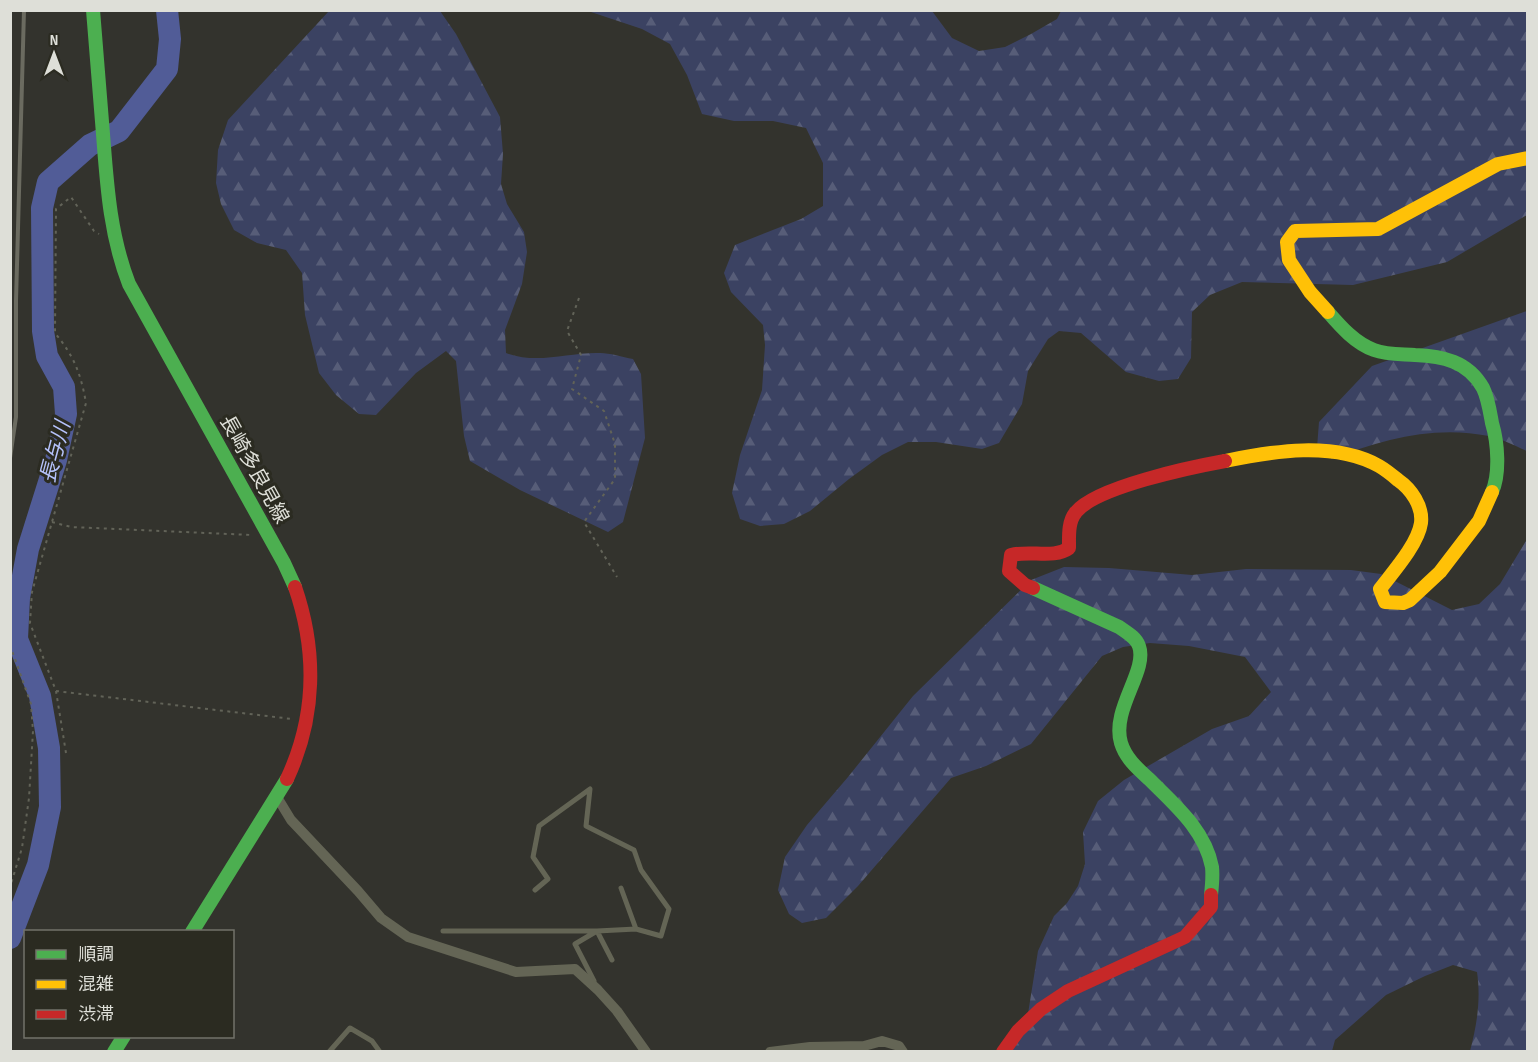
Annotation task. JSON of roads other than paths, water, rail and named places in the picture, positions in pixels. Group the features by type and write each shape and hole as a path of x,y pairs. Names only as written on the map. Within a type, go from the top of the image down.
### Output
{"street":[{"name":"長崎多良見線","path":"93,10 105,163 113,236 118,256 129,284 296,587 310,638 311,691 307,720 291,768 277,797 193,930"},
{"path":"1003,1052 1018,1031 1041,1009 1068,991 1185,937 1211,907 1212,878 1212,868 1201,836 1181,811 1129,760 1121,743 1119,719 1139,663 1139,646 1131,635 1119,627 1025,585 1009,571 1011,555 1027,552 1057,555 1065,552 1069,548 1070,530 1075,513 1096,498 1130,485 1198,466 1279,452 1336,452 1370,460 1397,477 1410,490 1420,507 1421,524 1415,540 1380,589 1385,602 1403,603 1410,600 1440,572 1479,521 1495,484 1494,429 1483,388 1470,372 1452,360 1439,356 1393,354 1374,350 1347,334 1310,292 1289,260 1287,242 1295,231 1378,229 1498,164 1527,158"},
{"path":"277,797 291,820 381,918 408,937 516,972 575,969 617,1011 646,1052"},
{"path":"114,1052 123,1038"},
{"path":"770,1052 810,1047 864,1046 882,1041 899,1046 903,1052"}],"lane":[{"path":"443,931 636,929 661,936 669,909 641,870 634,850 586,826 590,789 539,826 533,857 548,879 535,890"},
{"path":"621,888 636,929"},
{"path":"597,931 575,945 598,990"},
{"path":"597,931 612,960"},
{"path":"329,1052 350,1028 372,1041 380,1052"}],"waterway":[{"name":"長与川","path":"10,938 38,865 50,807 49,748 40,696 17,639 19,598 28,549 56,460 66,414 64,387 47,356 43,331 42,208 48,182 90,145 119,131 167,69 170,39 167,10"}],"railway":[{"path":"10,458 16,417 16,301 24,10"}]}
